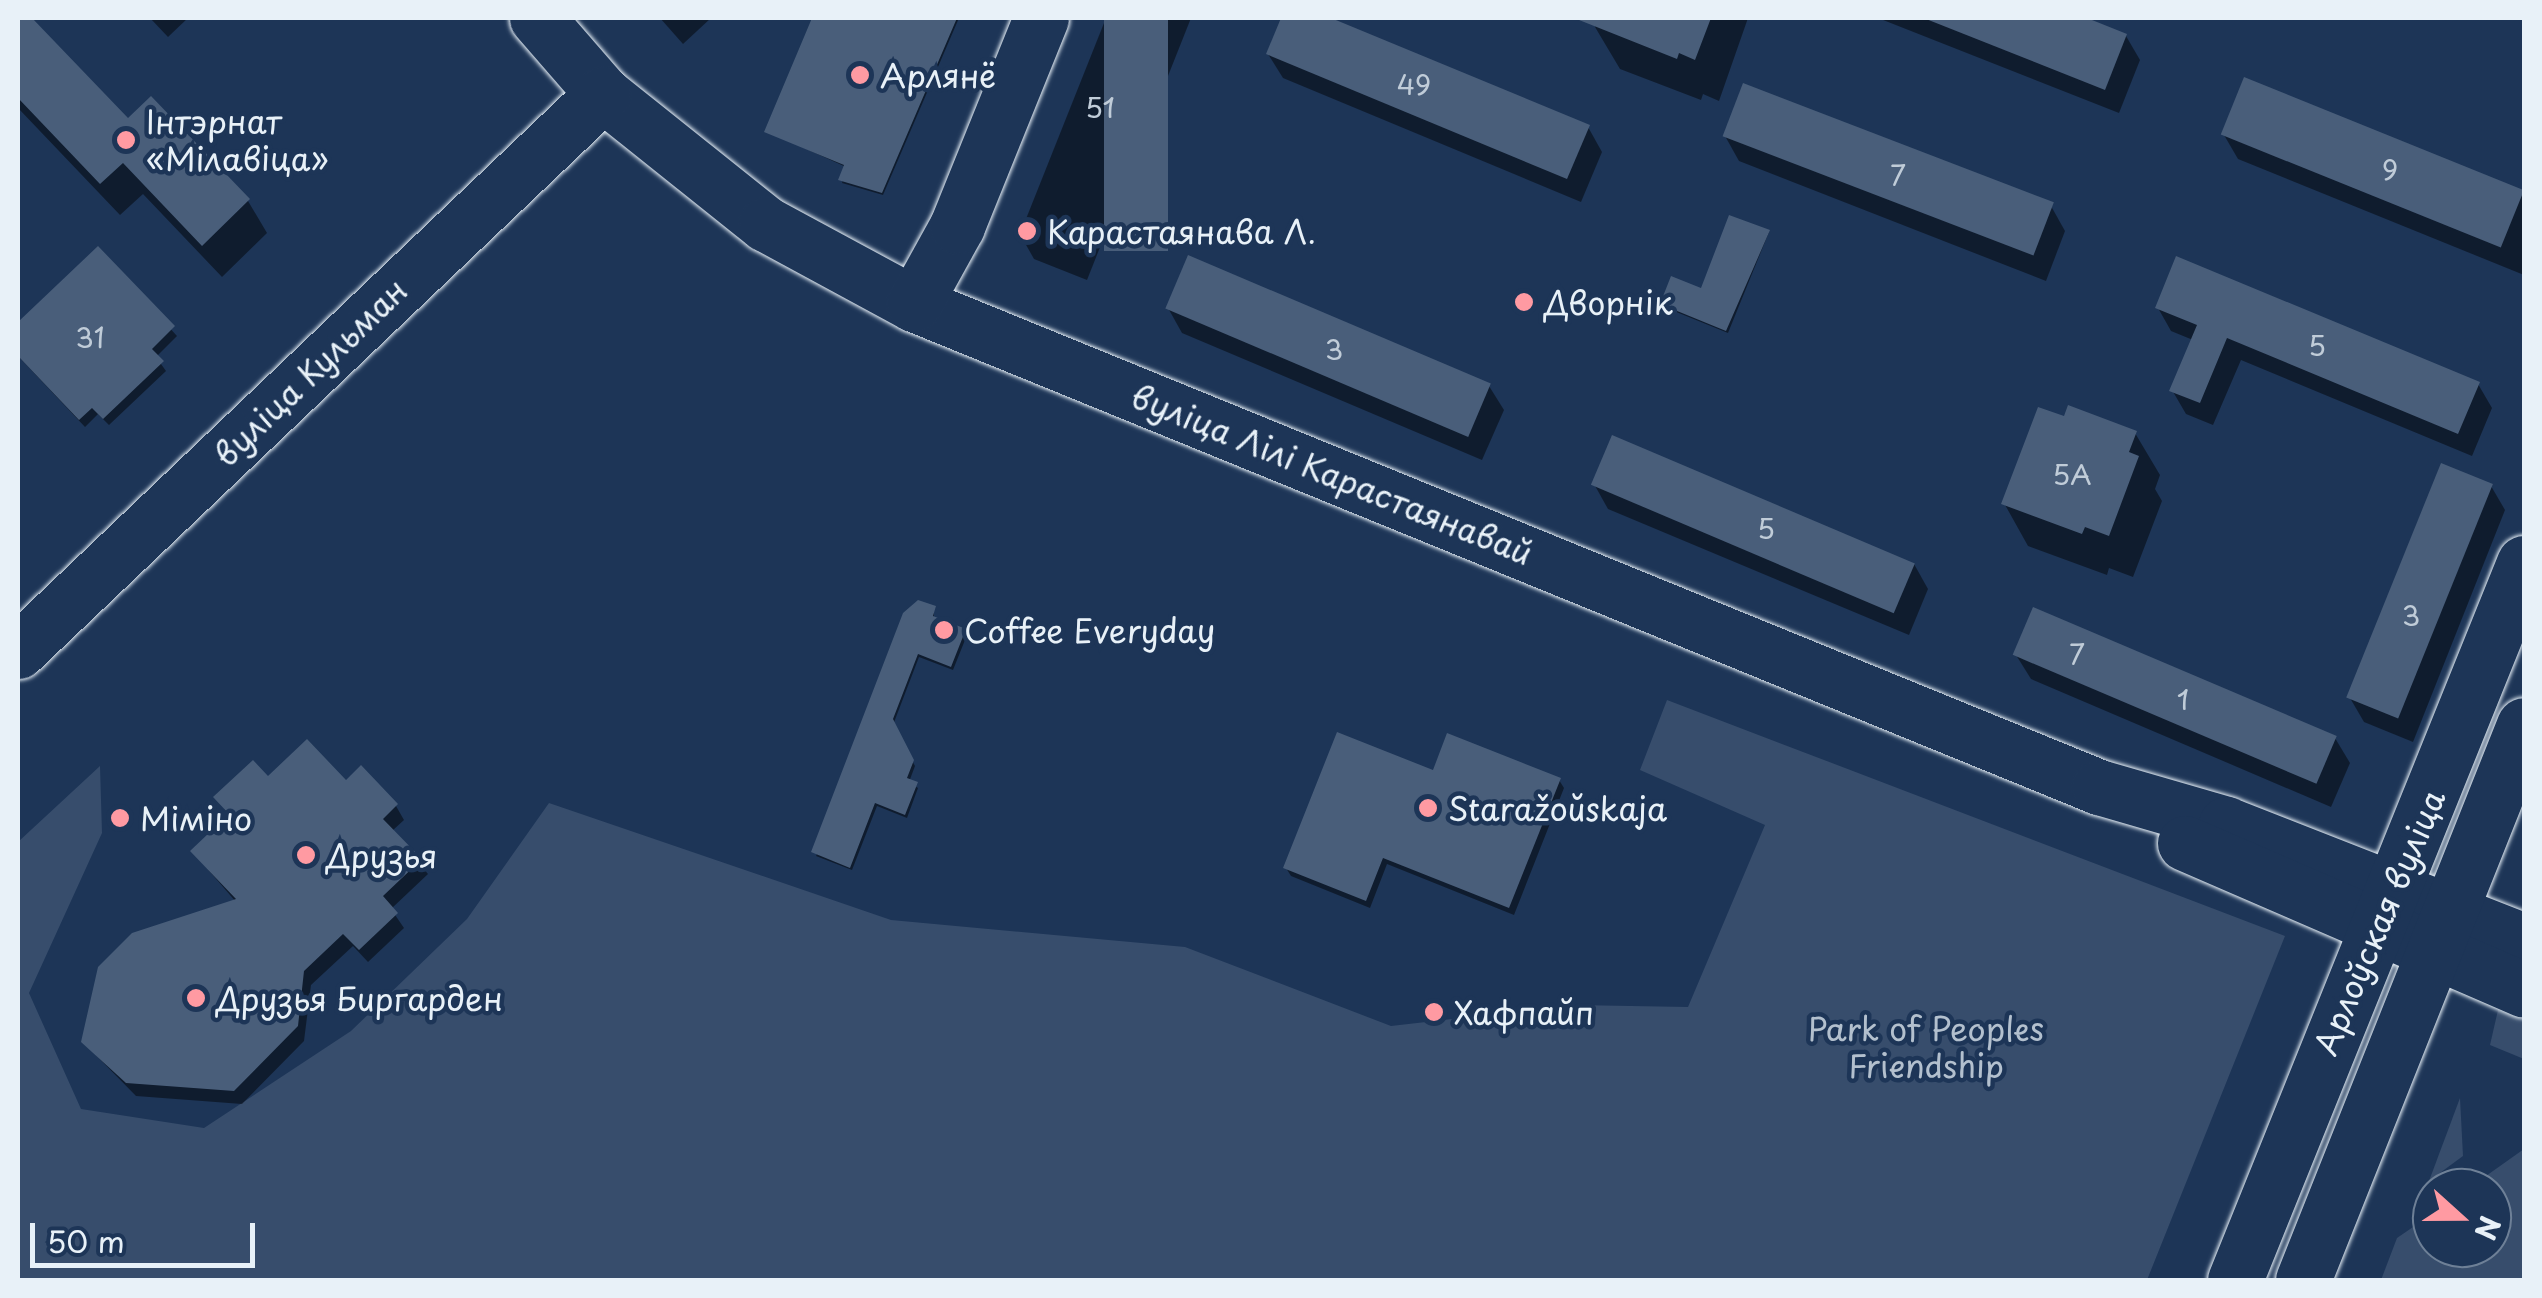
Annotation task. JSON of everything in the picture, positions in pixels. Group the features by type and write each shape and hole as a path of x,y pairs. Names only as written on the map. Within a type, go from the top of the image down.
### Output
{"main road":[{"name":"вуліца Лілі Карастаянавай","path":"537,18 603,94 766,224 914,304 2099,787 2226,824 2384,908 2441,932 2524,990"},
{"path":"914,304 957,226 1042,18"},
{"name":"вуліца Кульман","path":"18,651 603,94"},
{"name":"Арлоўская вуліца","path":"2234,1280 2524,564"},
{"name":"Арлоўская вуліца","path":"2303,1280 2524,725"},
{"name":"вуліца Лілі Карастаянавай","path":"2441,932 2524,942"}],"green space":[{"name":"Park of Peoples Friendship","path":"1667,700 2285,936 2147,1280 18,1280 18,842 100,766 102,833 29,993 81,1109 204,1128 351,1031 467,919 549,803 891,920 1185,947 1391,1026 1574,1005 1688,1007 1765,825 1640,770"},
{"path":"2498,1010 2524,1020 2524,1059 2490,1045"},
{"path":"2460,1098 2463,1156 2447,1168 2434,1168"},
{"path":"2524,1149 2524,1280 2381,1280 2397,1238 2412,1228 2412,1268 2512,1268 2512,1168 2497,1168"}],"building":[{"name":"Інтэрнат «Мілавіца»","path":"18,18 32,18 128,118 151,96 250,199 202,246 123,163 100,184 18,98"},
{"name":"Арлянё","path":"812,18 957,18 882,193 838,180 844,165 764,132"},
{"path":"1104,18 1168,18 1168,251 1104,251"},
{"path":"1281,18 1331,18 1590,125 1567,179 1266,54"},
{"path":"1574,18 1711,18 1695,60 1679,53 1677,59"},
{"path":"2087,18 2127,34 2105,90 1926,19"},
{"path":"2244,77 2524,190 2501,248 2221,134"},
{"path":"1743,83 2054,202 2033,256 1723,136"},
{"path":"1729,215 1770,230 1726,331 1660,304 1671,276 1701,288"},
{"path":"98,246 175,326 152,349 164,361 103,419 92,408 79,420 18,356 18,322"},
{"path":"1188,255 1491,384 1468,437 1165,308"},
{"path":"2176,256 2480,382 2458,434 2227,338 2200,403 2169,391 2197,325 2155,308"},
{"path":"2068,405 2137,431 2129,452 2139,456 2109,536 2085,527 2082,534 2001,504 2038,407 2064,416"},
{"path":"1612,435 1915,564 1894,613 1591,485"},
{"path":"2441,463 2493,484 2398,719 2346,698"},
{"path":"918,600 936,606 933,616 966,629 951,667 918,654 893,719 914,760 907,778 918,782 905,815 875,803 850,868 811,852 903,613"},
{"path":"2033,607 2337,736 2316,784 2013,655"},
{"name":"Staražoŭskaja","path":"1337,732 1433,770 1447,733 1561,778 1509,908 1383,858 1366,901 1283,868"},
{"path":"307,739 346,780 361,765 398,804 383,819 422,859 383,896 398,913 359,950 343,934 304,971 298,1026 234,1091 126,1083 81,1042 98,967 132,933 236,899 190,851 229,814 213,797 253,760 268,776"}],"place":[{"name":"Арлянё","path":"860,75"},
{"name":"Інтэрнат «Мілавіца»","path":"126,140"},
{"name":"Карастаянава Л.","path":"1027,231"},
{"name":"Дворнік","path":"1524,302"},
{"name":"Coffee Everyday","path":"944,630"},
{"name":"Staražoŭskaja","path":"1428,808"},
{"name":"Міміно","path":"120,818"},
{"name":"Друзья","path":"306,855"},
{"name":"Друзья Биргарден","path":"196,998"},
{"name":"Хафпайп","path":"1434,1012"}]}
